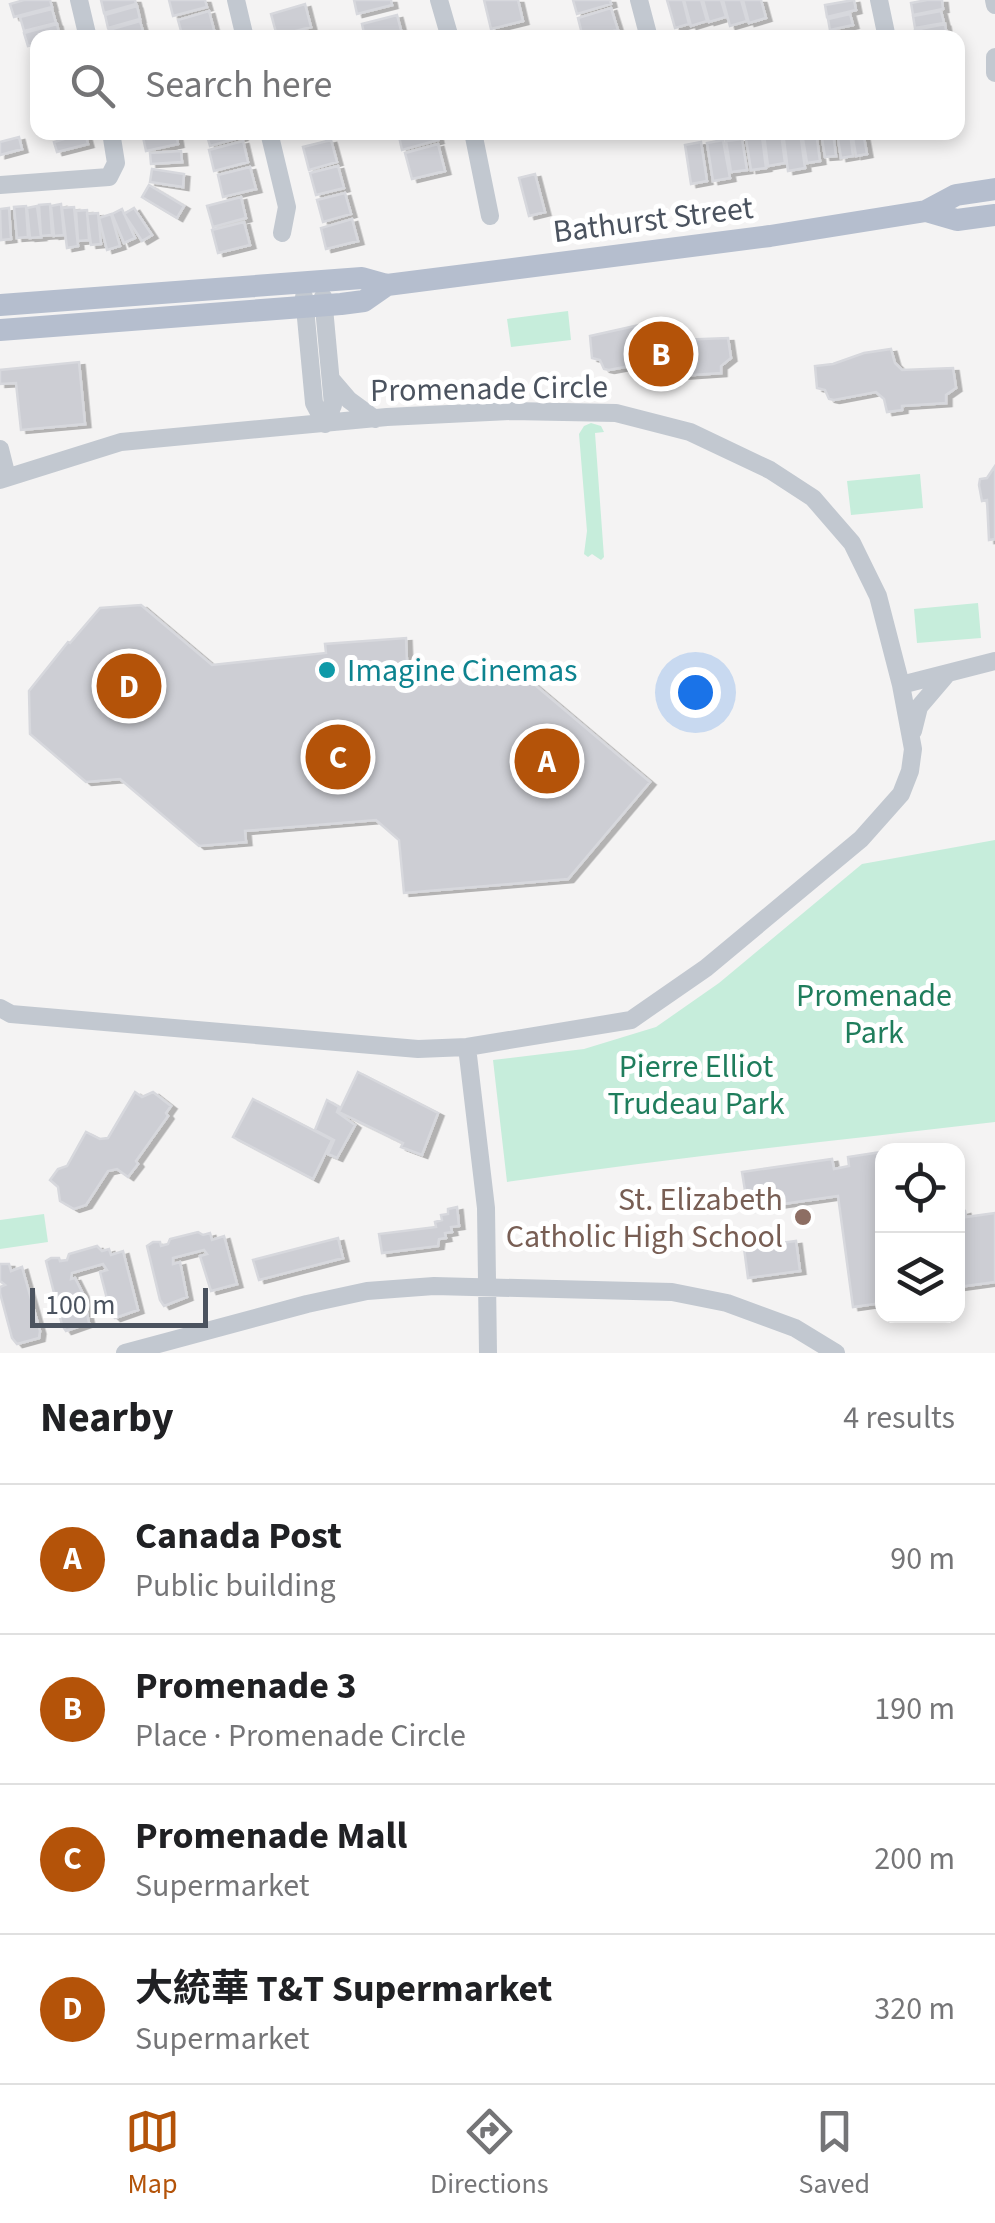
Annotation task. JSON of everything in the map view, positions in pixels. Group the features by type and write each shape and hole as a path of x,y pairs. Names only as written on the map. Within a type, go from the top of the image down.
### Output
{"main road":[{"name":"Bathurst Street","path":"0,305 362,278 387,284 720,244 926,211 956,195 995,189"},
{"name":"Bathurst Street","path":"926,211 958,220 995,215"},
{"name":"Bathurst Street","path":"0,330 314,306 364,300 387,284"}],"street":[{"path":"79,0 86,30"},
{"path":"236,0 244,30"},
{"path":"439,0 448,30"},
{"path":"639,0 647,30"},
{"path":"879,0 885,30"},
{"path":"995,57 995,73"},
{"path":"0,185 108,177 116,163 112,140"},
{"path":"271,140 287,207 282,232"},
{"path":"475,140 490,216"},
{"path":"312,282 314,403 325,424"},
{"path":"314,306 333,405 325,424"},
{"path":"330,379 349,400 375,419"},
{"name":"Promenade Circle","path":"0,449 3,478 121,442 375,419 511,411 616,413 690,432 770,470 813,498 852,543 878,596 911,741"},
{"path":"901,685 995,661"},
{"name":"Promenade Circle","path":"0,1008 11,1014 134,1027 418,1049 467,1048 631,1020 706,968 861,840 885,814 901,794 910,771 911,741 919,706 948,673"},
{"path":"467,1048 486,1208 488,1353"},
{"path":"125,1353 308,1304 367,1292 434,1286 672,1292 744,1309 795,1328 836,1353"}],"green space":[{"path":"568,311 571,340 511,347 507,319"},
{"path":"591,423 601,426 604,432 595,433 604,557 601,560 584,554 587,531 579,434"},
{"path":"920,474 923,508 851,515 847,481"},
{"path":"978,603 981,638 917,643 914,609"},
{"name":"Promenade Park","path":"995,840 995,1122 507,1182 493,1060 584,1049 656,1027 719,983 862,864"},
{"path":"44,1214 48,1242 0,1249 0,1220"}],"building":[{"path":"50,0 52,7 14,17 10,4"},
{"path":"101,0 135,0 136,4 104,13"},
{"path":"169,0 205,0 207,7 173,16"},
{"path":"354,0 391,0 392,5 357,14"},
{"path":"484,0 518,0 523,21 491,29"},
{"path":"573,0 610,0 611,4 577,14"},
{"path":"667,0 683,0 689,24 675,28"},
{"path":"684,0 701,0 707,21 691,26"},
{"path":"703,0 721,0 726,17 709,22"},
{"path":"723,0 741,0 747,21 730,26"},
{"path":"743,0 761,0 766,18 749,23"},
{"path":"854,0 856,10 827,17 825,5"},
{"path":"942,0 943,9 913,15 911,3"},
{"path":"305,4 311,27 275,30 271,14"},
{"path":"137,6 140,19 108,28 105,15"},
{"path":"611,8 618,30 581,30 578,18"},
{"path":"52,9 56,23 24,31 20,17"},
{"path":"209,11 214,30 181,30 178,20"},
{"path":"941,11 944,23 915,28 913,16"},
{"path":"850,14 853,25 830,30 828,19"},
{"path":"397,15 401,30 363,30 362,24"},
{"path":"140,21 143,30 109,30"},
{"path":"57,24 58,30 35,30"},
{"path":"945,24 946,30 915,30"},
{"path":"19,137 22,149 0,155 0,142"},
{"path":"87,140 88,144 57,152 54,142"},
{"path":"144,140 177,140 178,144 146,151"},
{"path":"208,140 231,140 210,146"},
{"path":"331,140 337,162 309,170 303,147"},
{"path":"400,140 438,140 402,150"},
{"path":"723,140 730,178 713,181 707,143"},
{"path":"742,140 747,170 731,172 726,141"},
{"path":"746,140 762,140 766,168 751,170"},
{"path":"765,140 782,140 785,163 768,166"},
{"path":"784,140 801,140 805,168 788,171"},
{"path":"803,140 817,140 820,161 807,163"},
{"path":"822,140 834,140 836,156 825,157"},
{"path":"838,140 851,140 853,156 841,158"},
{"path":"853,140 864,140 867,154 856,156"},
{"path":"243,141 248,162 214,171 209,150"},
{"path":"701,142 707,181 691,184 685,145"},
{"path":"438,144 445,171 412,179 405,153"},
{"path":"181,151 182,162 151,164 150,153"},
{"path":"338,166 344,188 316,195 310,173"},
{"path":"250,167 256,189 223,197 218,175"},
{"path":"152,169 184,174 183,187 150,182"},
{"path":"535,174 545,212 529,216 519,178"},
{"path":"149,185 184,206 177,218 142,197"},
{"path":"345,193 351,214 323,222 317,200"},
{"path":"241,197 246,218 213,227 207,206"},
{"path":"50,204 52,235 41,236 39,205"},
{"path":"61,204 64,235 54,236 51,206"},
{"path":"26,206 28,237 17,238 14,207"},
{"path":"37,206 41,237 30,238 27,208"},
{"path":"74,207 78,246 67,248 62,208"},
{"path":"9,208 11,239 1,240 0,209"},
{"path":"134,208 152,235 142,241 124,214"},
{"path":"122,209 135,238 124,243 112,214"},
{"path":"87,210 89,240 78,241 76,211"},
{"path":"98,213 101,244 91,245 87,214"},
{"path":"111,214 120,246 107,250 99,218"},
{"path":"352,219 358,241 326,249 321,228"},
{"path":"244,222 250,245 218,253 212,230"},
{"path":"666,319 670,334 677,340 728,338 731,358 721,366 721,373 678,376 662,382 658,367 651,362 609,370 592,358 590,336"},
{"path":"891,349 902,370 953,368 956,388 946,395 946,403 902,406 902,410 887,412 884,399 876,392 834,400 817,388 815,366"},
{"path":"79,362 85,424 21,430 16,383 0,384 0,370"},
{"path":"995,466 995,539 989,540 987,500 982,501 979,485 980,479 987,478"},
{"path":"141,605 212,665 326,653 325,644 406,638 407,663 428,681 499,675 509,663 650,782 568,879 404,893 399,840 376,820 245,831 246,842 199,846 120,779 86,782 30,734 29,691 68,642 100,608"},
{"path":"358,1072 438,1113 422,1155 339,1112"},
{"path":"135,1092 142,1097 153,1092 171,1106 136,1161 138,1164 128,1177 117,1169 108,1171 86,1205 74,1209 60,1201 58,1187 50,1180 58,1169 67,1166 86,1132 100,1139 108,1138"},
{"path":"253,1099 332,1140 313,1179 233,1137"},
{"path":"327,1100 355,1125 337,1158 328,1154 334,1140 315,1130"},
{"path":"875,1153 875,1304 853,1307 838,1196 748,1209 742,1172 832,1159 834,1169 849,1166 848,1157"},
{"path":"457,1207 459,1226 451,1227 452,1232 439,1239 438,1246 382,1253 379,1234 436,1227 441,1215"},
{"path":"965,1211 966,1217 995,1213 995,1282 965,1286"},
{"path":"210,1233 212,1240 224,1236 237,1284 211,1291 200,1256 207,1254 204,1250 173,1258 173,1264 180,1262 187,1297 164,1306 147,1246 160,1242 161,1246 170,1239"},
{"path":"338,1238 343,1258 259,1280 253,1260"},
{"path":"796,1241 800,1271 748,1278 744,1248"},
{"path":"97,1246 102,1251 109,1249 111,1255 123,1251 138,1310 115,1318 111,1314 100,1272 107,1270 103,1264 72,1273 71,1279 75,1278 83,1294 89,1323 66,1331 46,1261 67,1260 69,1254"},
{"path":"0,1264 9,1264 11,1271 22,1267 39,1338 17,1344 12,1338 0,1293 0,1287 5,1285 0,1281"}],"place":[{"name":"Promenade 3","path":"661,354"},
{"name":"Imagine Cinemas","path":"327,670"},
{"name":"大統華 T&T Supermarket","path":"129,686"},
{"name":"Promenade Mall","path":"338,757"},
{"name":"Canada Post","path":"547,761"},
{"name":"St. Elizabeth Catholic High School","path":"803,1217"}],"park label":[{"name":"Pierre Elliot Trudeau Park","path":"696,1084"}]}
